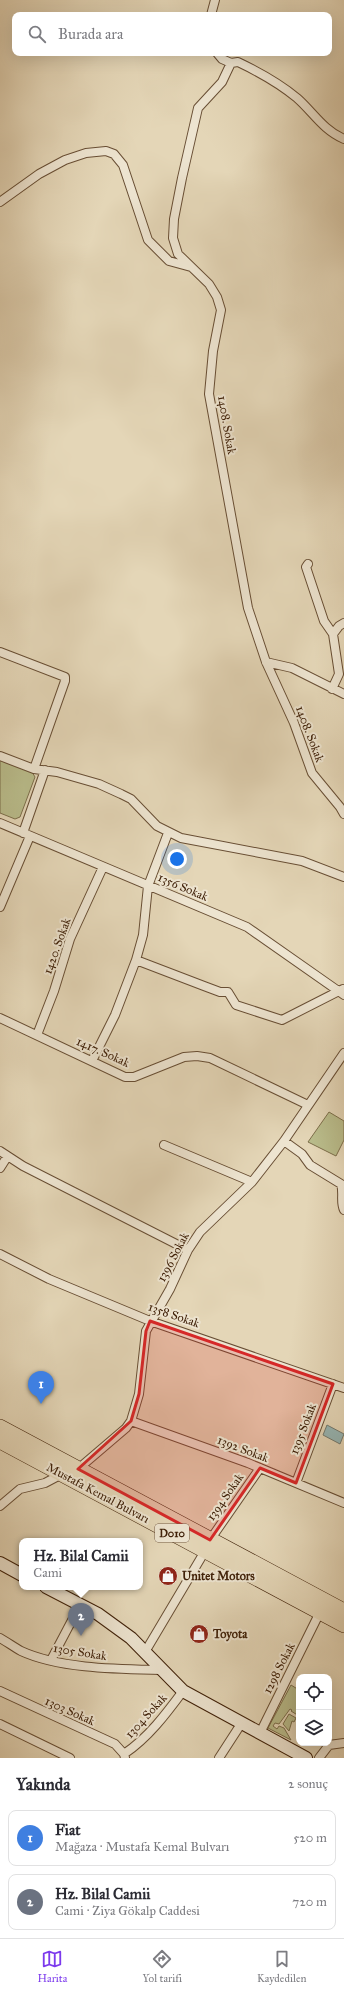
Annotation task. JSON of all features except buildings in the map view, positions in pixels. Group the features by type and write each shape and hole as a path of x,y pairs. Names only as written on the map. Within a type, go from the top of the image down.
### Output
{"highway":[{"name":"Mustafa Kemal Bulvarı","path":"0,1427 78,1469 344,1625"},
{"name":"Mustafa Kemal Bulvarı","path":"0,1441 62,1474 344,1611"}],"street":[{"path":"211,12 215,0"},
{"path":"220,56 222,59 231,63 238,62 279,84 299,100 315,119 344,139"},
{"name":"1408. Sokak","path":"231,63 222,82 198,108 174,219 173,238 178,254 209,284 217,297 221,310 213,351 209,394 248,608 266,662 294,723 312,773 344,814"},
{"path":"0,202 39,174 65,160 86,153 106,151 114,154 123,165 148,240 169,261 192,268"},
{"path":"308,564 306,567 324,621 333,634 339,674 332,689"},
{"path":"333,634 339,626 344,623"},
{"path":"0,652 65,677 65,681 34,769"},
{"path":"266,662 292,668 344,694"},
{"path":"0,756 34,769 57,772 99,784 131,799 157,826 168,833 181,838 302,861 344,877"},
{"path":"0,907 26,834 45,770"},
{"name":"1356 Sokak","path":"0,823 247,927 342,991"},
{"path":"92,1061 116,1015 136,960 143,935 148,886 168,833"},
{"name":"1420. Sokak","path":"37,1035 54,991 70,939 103,867"},
{"path":"136,960 220,992 228,992 236,1004 282,1020 342,991"},
{"name":"1417. Sokak","path":"0,1018 125,1077 134,1077 184,1056 197,1056 210,1058 308,1105"},
{"name":"1396 Sokak","path":"78,1469 126,1428 131,1421 139,1394 146,1331 150,1321 160,1308 188,1250 200,1232 252,1182 284,1140 344,1053"},
{"path":"284,1140 302,1154 310,1165 342,1184 344,1190 342,1200 344,1210"},
{"path":"164,1145 252,1182"},
{"path":"0,1151 7,1157 188,1250"},
{"path":"0,1168 7,1157"},
{"name":"1358 Sokak","path":"0,1254 49,1278 150,1321 344,1388"},
{"name":"1395 Sokak","path":"296,1483 333,1384"},
{"name":"1392 Sokak","path":"131,1421 260,1468 344,1503"},
{"name":"1394 Sokak","path":"145,1652 207,1545 260,1468"},
{"path":"0,1506 20,1489 45,1483 62,1474"},
{"path":"0,1563 19,1573"},
{"path":"52,1590 98,1614 125,1634 183,1691 260,1733 292,1755 306,1758"},
{"path":"51,1660 80,1605"},
{"name":"1298 Sokak","path":"260,1733 320,1612"},
{"name":"1305 Sokak","path":"0,1638 22,1651 51,1660 108,1669 161,1670"},
{"name":"1303 Sokak","path":"0,1691 115,1744 124,1756"},
{"name":"1304 Sokak","path":"124,1756 154,1726 183,1691"},
{"path":"0,1724 70,1758"},
{"path":"220,1758 241,1724"},
{"path":"319,1758 329,1745 344,1743"}],"highlighted area":[{"path":"150,1321 333,1384 296,1483 260,1468 210,1540 78,1469 131,1421 139,1394 146,1331"}],"green space":[{"path":"0,759 32,772 35,777 20,817 15,819 0,813"},
{"path":"329,1112 344,1121 344,1140 336,1156 308,1142"},
{"path":"291,1685 296,1688 296,1714 290,1709 279,1724 275,1723 273,1726 277,1729 279,1726 284,1728 291,1740 268,1728"},
{"path":"289,1714 296,1718 294,1722 292,1721 289,1731 283,1724"}],"water":[{"path":"327,1425 344,1434 340,1444 323,1435"}],"place":[{"name":"Fiat","path":"41,1404"},
{"name":"Unitet Motors","path":"168,1576"},
{"name":"Toyota","path":"199,1634"},
{"name":"Hz. Bilal Camii","path":"81,1636"}]}
